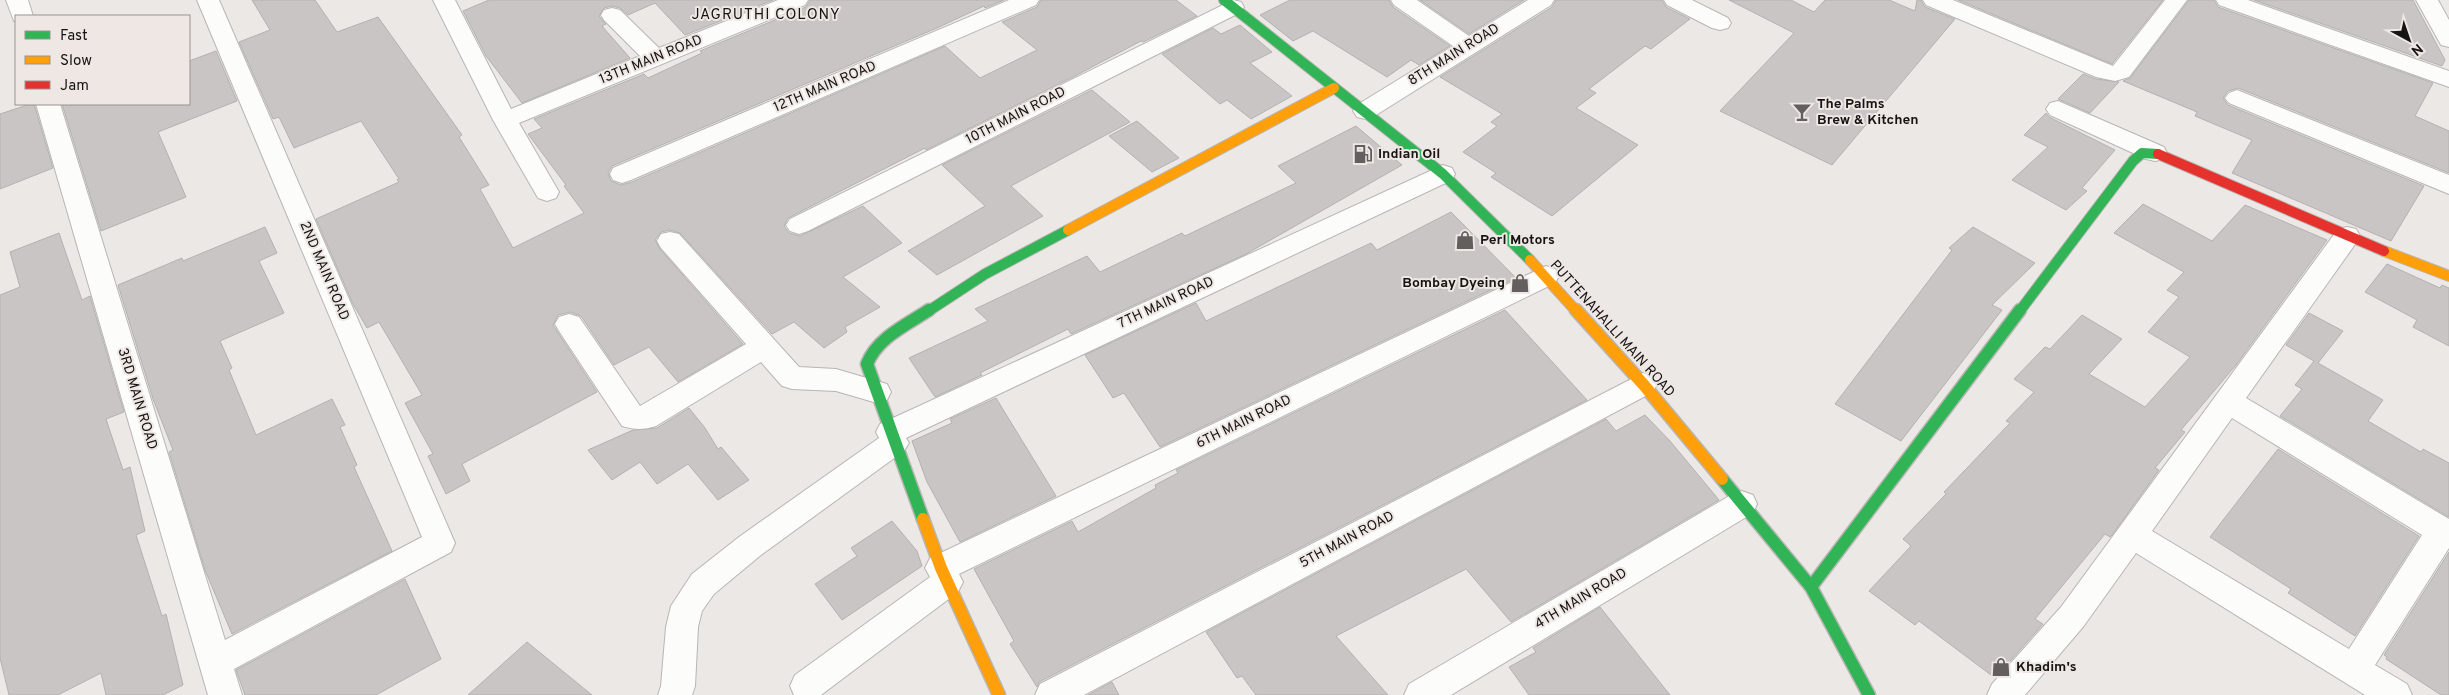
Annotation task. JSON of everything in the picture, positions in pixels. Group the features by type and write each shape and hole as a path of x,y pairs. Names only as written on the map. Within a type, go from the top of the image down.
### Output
{"street":[{"path":"17,0 22,15"},
{"name":"2ND MAIN ROAD","path":"208,0 440,543 215,662"},
{"path":"444,0 505,120 546,192"},
{"name":"13TH MAIN ROAD","path":"505,120 797,0"},
{"name":"12TH MAIN ROAD","path":"622,174 1028,0"},
{"path":"1402,0 1469,46"},
{"name":"8TH MAIN ROAD","path":"1365,111 1543,0"},
{"path":"1675,0 1720,23"},
{"path":"1950,3 2104,72 2115,74 2121,72 2176,0"},
{"path":"2227,0 2449,79"},
{"path":"2427,0 2449,40"},
{"name":"PUTTENAHALLI MAIN ROAD","path":"1229,3 1442,174 1546,276 1643,384 1811,586 1861,692"},
{"name":"10TH MAIN ROAD","path":"799,225 1229,3"},
{"path":"612,15 655,58"},
{"path":"998,695 944,575 892,437 867,364 872,351 891,335 985,274 1334,88"},
{"path":"2237,98 2449,185"},
{"name":"3RD MAIN ROAD","path":"48,105 225,695"},
{"path":"2058,109 2346,236 2449,276"},
{"path":"1811,586 2133,161 2142,153 2155,153"},
{"name":"7TH MAIN ROAD","path":"675,695 678,686 682,627 687,606 703,584 892,437 1442,174"},
{"path":"2004,695 2072,617 2133,535 2346,236"},
{"path":"670,241 792,378 836,380 877,392"},
{"name":"6TH MAIN ROAD","path":"807,686 944,575 1546,276"},
{"path":"569,324 632,418 646,418 763,347"},
{"name":"5TH MAIN ROAD","path":"1052,695 1643,384"},
{"path":"2228,401 2448,535"},
{"name":"4TH MAIN ROAD","path":"1421,695 1742,504"},
{"path":"2133,535 2395,695"},
{"path":"2354,670 2437,538 2448,535"}],"building":[{"path":"252,0 315,0 337,32 378,17 462,135 459,137 489,185 480,189 513,248 584,213 564,186 566,185 528,134 542,128 534,119 644,74 648,78 702,53 700,51 806,7 810,0 1004,0 985,8 984,6 937,28 612,166 608,173 611,181 621,185 632,182 945,46 980,78 1037,50 1002,22 1037,7 1041,0 1176,0 1197,16 1143,42 1141,41 1075,76 926,150 925,148 788,218 784,226 789,233 800,236 863,206 902,243 843,277 880,307 845,327 847,332 824,348 794,322 772,334 680,233 670,230 661,232 655,240 660,249 743,344 678,382 649,347 614,365 581,316 570,312 558,315 553,325 597,392 462,464 470,481 446,494 428,456 433,454 405,403 422,395 379,322 367,328 353,304 316,219 399,182 397,180 399,179 361,121 294,148 279,117 273,119 239,42 270,30"},
{"path":"489,0 773,0 685,35 655,3 628,15 620,8 612,6 604,8 599,16 606,24 602,26 630,58 522,103 486,56 463,11"},
{"path":"1290,0 1389,0 1393,7 1450,46 1419,65 1411,60 1387,77 1313,31 1293,41 1260,15"},
{"path":"1420,0 1524,0 1469,34"},
{"path":"1556,0 1662,0 1666,7 1690,19 1651,49 1645,46 1589,89 1596,93 1576,108 1638,145 1552,216 1491,177 1496,173 1463,152 1497,126 1491,122 1502,114 1440,77 1552,7"},
{"path":"1729,0 1791,0 1814,12 1825,0 1889,0 1915,11 1917,0 1921,0 1925,7 1955,19 1832,165 1720,111 1794,33"},
{"path":"1958,0 2163,0 2112,64"},
{"path":"2189,0 2214,0 2218,7 2433,83 2415,116 2449,131 2449,173 2238,88 2228,91 2223,98 2228,105 2424,186 2391,241 2232,173 2252,140 2195,116 2197,112 2123,81 2130,78"},
{"path":"2254,0 2413,0 2445,60 2442,66"},
{"path":"1240,25 1272,52 1250,63 1292,96 1251,119 1227,100 1220,104 1162,54 1213,28 1221,34"},
{"path":"216,51 237,101 158,132 186,197 101,231 62,105 190,105 190,61"},
{"path":"2083,74 2096,79 2119,82 2090,113 2058,99"},
{"path":"1092,90 1130,122 1011,186 1043,216 937,275 908,251 985,206 942,165"},
{"path":"27,105 34,105 53,168 0,189 0,114"},
{"path":"2046,113 2049,117 2115,150 2082,188 2087,191 2066,210 2012,180 2048,147 2024,135"},
{"path":"1137,121 1179,158 1152,172 1109,136"},
{"path":"1356,126 1402,165 1246,254 1071,334 1068,329 980,373 982,375 935,397 909,358 988,321 975,309 1087,256 1100,272 1182,233 1185,236 1296,183 1278,166"},
{"path":"2143,204 2212,241 2245,205 2327,240 2236,365 2181,430 2185,432 2155,468 2159,470 2112,535 2110,537 2105,534 2035,619 2043,624 1995,678 1919,621 1915,625 1869,591 1911,546 1903,539 1946,494 1944,492 2010,423 2006,421 2034,392 2014,379 2045,347 2050,349 2082,315 2122,339 2089,374 2145,407 2190,357 2148,332 2179,297 2167,290 2184,272 2114,233"},
{"path":"1451,212 1516,278 1160,447 1124,393 1113,398 1085,355 1196,303 1206,321 1371,243 1377,250"},
{"path":"265,227 277,253 259,261 284,313 220,341 232,368 229,370 256,435 332,399 345,425 340,427 357,465 354,467 392,551 232,634 205,570 169,452 173,450 153,399 118,285 182,258 183,261"},
{"path":"1973,227 2035,263 1992,305 2002,310 1901,441 1835,404 1952,250 1949,248"},
{"path":"59,233 82,300 90,296 124,412 106,419 123,470 130,467 145,531 136,535 162,616 166,614 183,685 163,695 106,695 101,673 58,695 9,695 0,658 0,295 20,287 10,252"},
{"path":"2387,264 2440,288 2442,285 2449,288 2449,346 2413,327 2417,320 2365,292"},
{"path":"1505,310 1587,400 1039,682 1037,687 1010,644 1014,641 974,569 1072,521 1078,532 1156,488 1155,485 1178,473 1176,470"},
{"path":"2309,313 2343,331 2318,363 2383,400 2368,421 2421,452 2423,449 2449,463 2449,517 2280,416 2302,389 2295,385 2314,361 2286,345"},
{"path":"996,398 1056,496 960,542 927,482 912,441 952,423 950,419"},
{"path":"689,408 705,428 718,449 721,447 749,480 718,500 688,464 657,484 640,462 612,480 588,450 633,430 657,428"},
{"path":"1645,415 1670,441 1719,500 1511,622 1466,569 1336,636 1388,695 1256,695 1242,676 1237,678 1206,632 1606,419 1616,431"},
{"path":"2278,449 2419,536 2355,636 2288,593 2291,589 2210,537"},
{"path":"892,521 917,551 922,566 842,620 815,584 857,556 851,548"},
{"path":"2449,552 2449,695 2441,695 2386,659 2387,657 2384,655"},
{"path":"405,579 441,659 376,695 245,695 236,670"},
{"path":"1600,607 1670,695 1529,695 1509,667 1536,652 1533,648"},
{"path":"527,642 592,695 468,695"},
{"path":"1112,682 1119,695 1088,695"}],"traffic: fast":[{"path":"1224,0 1443,174 1530,260"},
{"path":"1811,587 2133,161 2142,153 2158,154"},
{"path":"923,519 867,364 872,351 891,335 985,274 1068,230"},
{"path":"1722,479 1811,587 1869,695"}],"traffic: slow":[{"path":"1068,230 1334,88"},
{"path":"2384,251 2449,276"},
{"path":"1530,260 1643,384 1722,479"},
{"path":"923,519 941,568 999,695"}],"traffic: jam":[{"path":"2158,154 2384,251"}],"place":[{"name":"The Palms Brew & Kitchen","path":"1802,112"},
{"name":"Indian Oil","path":"1363,154"},
{"name":"Perl Motors","path":"1465,240"},
{"name":"Bombay Dyeing","path":"1520,283"},
{"name":"Khadim's","path":"2001,667"}],"district":[{"name":"JAGRUTHI COLONY","path":"766,15"}]}
